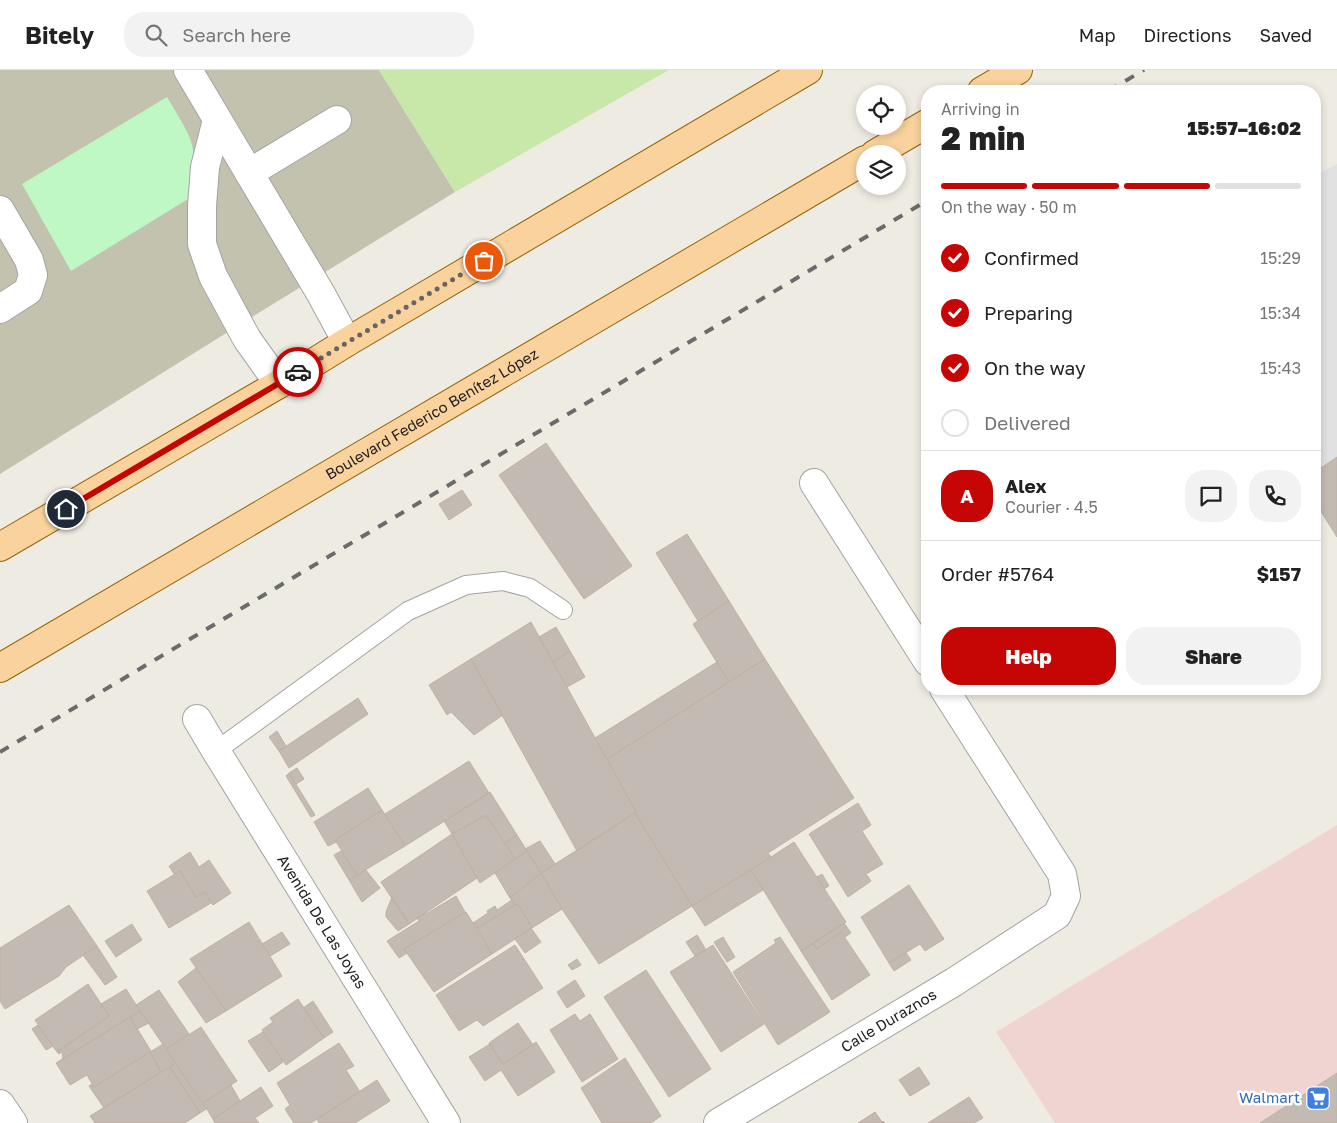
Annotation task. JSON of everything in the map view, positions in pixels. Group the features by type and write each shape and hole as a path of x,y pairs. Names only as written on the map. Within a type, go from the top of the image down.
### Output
{"main road":[{"path":"0,547 808,70"},
{"path":"992,85 1018,70"},
{"path":"890,145 921,127"},
{"name":"Boulevard Federico Benítez López","path":"0,668 856,165"}],"street":[{"path":"188,70 348,342"},
{"path":"218,120 205,167 202,244 213,276 247,339 279,384"},
{"path":"249,173 337,120"},
{"path":"0,210 29,260 33,275 28,291 0,309"},
{"path":"814,483 921,651"},
{"name":"Calle Duraznos","path":"718,1123 954,982 1057,916 1066,896 1062,874 948,695"},
{"name":"Avenida De Las Joyas","path":"197,719 446,1123"},
{"path":"0,1104 13,1123"}],"lane":[{"path":"216,751 408,611 466,584 503,581 530,588 563,610"}],"shaded area":[{"path":"0,70 379,70 455,192 0,474"},
{"path":"1337,164 1337,457 1321,468 1321,173"},
{"path":"1337,825 1337,1123 1055,1123 996,1032"}],"green space":[{"path":"379,70 669,70 455,192"},
{"path":"167,97 186,129 193,150 193,174 188,199 71,271 22,184"}],"building":[{"path":"546,443 632,566 584,599 499,475"},
{"path":"1337,457 1337,537 1321,512 1321,468"},
{"path":"462,490 472,505 449,520 439,504"},
{"path":"687,534 729,601 698,621 656,553"},
{"path":"729,601 765,659 729,682 693,624"},
{"path":"531,622 636,812 577,851 471,659"},
{"path":"556,627 570,651 553,662 539,637"},
{"path":"570,651 585,677 567,687 553,662"},
{"path":"471,659 503,715 474,735 451,712 447,715 429,685"},
{"path":"765,659 854,798 768,853 771,857 692,906 635,813 607,759"},
{"path":"717,662 729,682 607,759 595,738"},
{"path":"358,698 368,714 289,768 279,751"},
{"path":"277,731 286,746 279,751 269,737"},
{"path":"469,761 489,793 405,846 385,814"},
{"path":"297,768 304,779 296,784 289,773"},
{"path":"289,773 315,815 311,817 286,776"},
{"path":"368,788 382,810 328,846 314,822"},
{"path":"490,792 517,835 505,843 486,815 452,834 444,821"},
{"path":"858,803 871,825 862,831 883,864 866,874 871,881 848,897 809,834"},
{"path":"382,810 405,846 357,875 335,840"},
{"path":"635,813 692,906 599,964 562,909 541,873"},
{"path":"486,815 515,859 480,883 452,834"},
{"path":"452,834 477,878 409,924 381,882"},
{"path":"517,835 527,851 515,859 505,843"},
{"path":"540,841 555,864 541,873 525,849"},
{"path":"794,842 846,922 801,951 751,870"},
{"path":"341,851 357,875 349,880 334,855"},
{"path":"527,851 541,873 510,898 495,873"},
{"path":"190,852 199,867 209,860 231,893 213,905 205,892 196,897 180,871 174,874 169,866"},
{"path":"366,870 380,888 362,902 349,880"},
{"path":"751,870 763,890 705,926 692,906"},
{"path":"180,871 196,897 205,892 211,903 169,928 147,891"},
{"path":"541,873 562,909 532,928 518,904 515,905 510,898"},
{"path":"822,874 829,886 824,889 817,877"},
{"path":"909,885 944,939 925,951 920,944 889,963 861,917"},
{"path":"456,896 465,912 404,949 407,953 399,958 387,941 419,921 417,918 426,912 426,914"},
{"path":"392,897 409,924 398,931 386,917"},
{"path":"512,900 515,905 477,928 473,923 495,906 497,910"},
{"path":"518,904 532,928 492,954 477,928"},
{"path":"69,905 97,946 66,967 59,976 5,1009 0,1001 0,948"},
{"path":"466,912 492,954 434,992 404,949"},
{"path":"249,922 282,976 226,1011 190,959"},
{"path":"844,923 851,933 845,937 841,932 817,949 813,943"},
{"path":"132,924 142,940 116,957 105,941"},
{"path":"531,928 541,942 525,953 515,939"},
{"path":"282,932 290,944 270,956 262,944"},
{"path":"841,932 870,975 832,1000 801,951 813,943 817,949"},
{"path":"697,935 706,950 695,956 686,942"},
{"path":"723,937 735,957 727,962 714,942"},
{"path":"780,937 830,1012 778,1045 733,972 776,943 774,940"},
{"path":"515,945 543,988 483,1026 477,1020 459,1031 436,995"},
{"path":"713,945 764,1024 721,1052 670,972"},
{"path":"97,946 117,977 105,985 83,955"},
{"path":"906,953 911,960 894,971 889,963"},
{"path":"577,959 581,965 572,970 568,965"},
{"path":"196,968 226,1011 206,1023 178,982"},
{"path":"646,970 711,1069 669,1097 604,997"},
{"path":"575,980 585,996 567,1008 557,992"},
{"path":"88,984 109,1016 57,1052 35,1020"},
{"path":"126,989 140,1011 63,1059 62,1052 59,1054 57,1052 109,1016 101,1004"},
{"path":"159,990 189,1034 166,1049 136,1005"},
{"path":"298,999 324,1038 286,1065 262,1030 273,1022 270,1018"},
{"path":"313,1001 333,1032 324,1038 303,1008"},
{"path":"140,1011 149,1023 137,1029 130,1017"},
{"path":"575,1014 580,1021 590,1014 618,1059 582,1082 550,1030"},
{"path":"130,1017 151,1051 94,1087 87,1075 70,1085 56,1063"},
{"path":"518,1023 533,1045 503,1064 489,1043"},
{"path":"38,1025 53,1046 46,1050 32,1029"},
{"path":"201,1027 237,1081 203,1103 166,1049"},
{"path":"263,1032 283,1062 269,1072 248,1041"},
{"path":"536,1042 555,1072 518,1096 501,1070 485,1081 469,1057 490,1044 503,1064"},
{"path":"339,1043 354,1066 346,1070 360,1092 311,1123 294,1123 285,1109 290,1105 277,1083"},
{"path":"163,1044 175,1063 161,1072 150,1052"},
{"path":"150,1052 161,1072 104,1108 89,1086 92,1084 94,1087"},
{"path":"625,1058 661,1116 651,1123 602,1123 581,1088"},
{"path":"175,1063 206,1109 200,1113 170,1067"},
{"path":"170,1067 200,1113 185,1123 95,1123 90,1116"},
{"path":"919,1067 930,1084 910,1096 899,1080"},
{"name":"Walmart","path":"1337,1073 1337,1123 1260,1123"},
{"path":"377,1080 390,1101 355,1123 319,1123 317,1119"},
{"path":"231,1085 240,1101 213,1119 203,1103"},
{"path":"261,1087 273,1106 255,1118 259,1123 215,1123 213,1119"},
{"path":"969,1097 983,1118 974,1123 928,1123"},
{"path":"875,1112 882,1122 885,1123 858,1123"}],"railway":[{"path":"1118,85 1144,70"},
{"path":"0,752 921,204"}],"way so far":[{"path":"298,372 484,261"}],"place":[{"name":"Walmart","path":"1318,1098"}],"route":[{"path":"66,509 298,372"}]}
